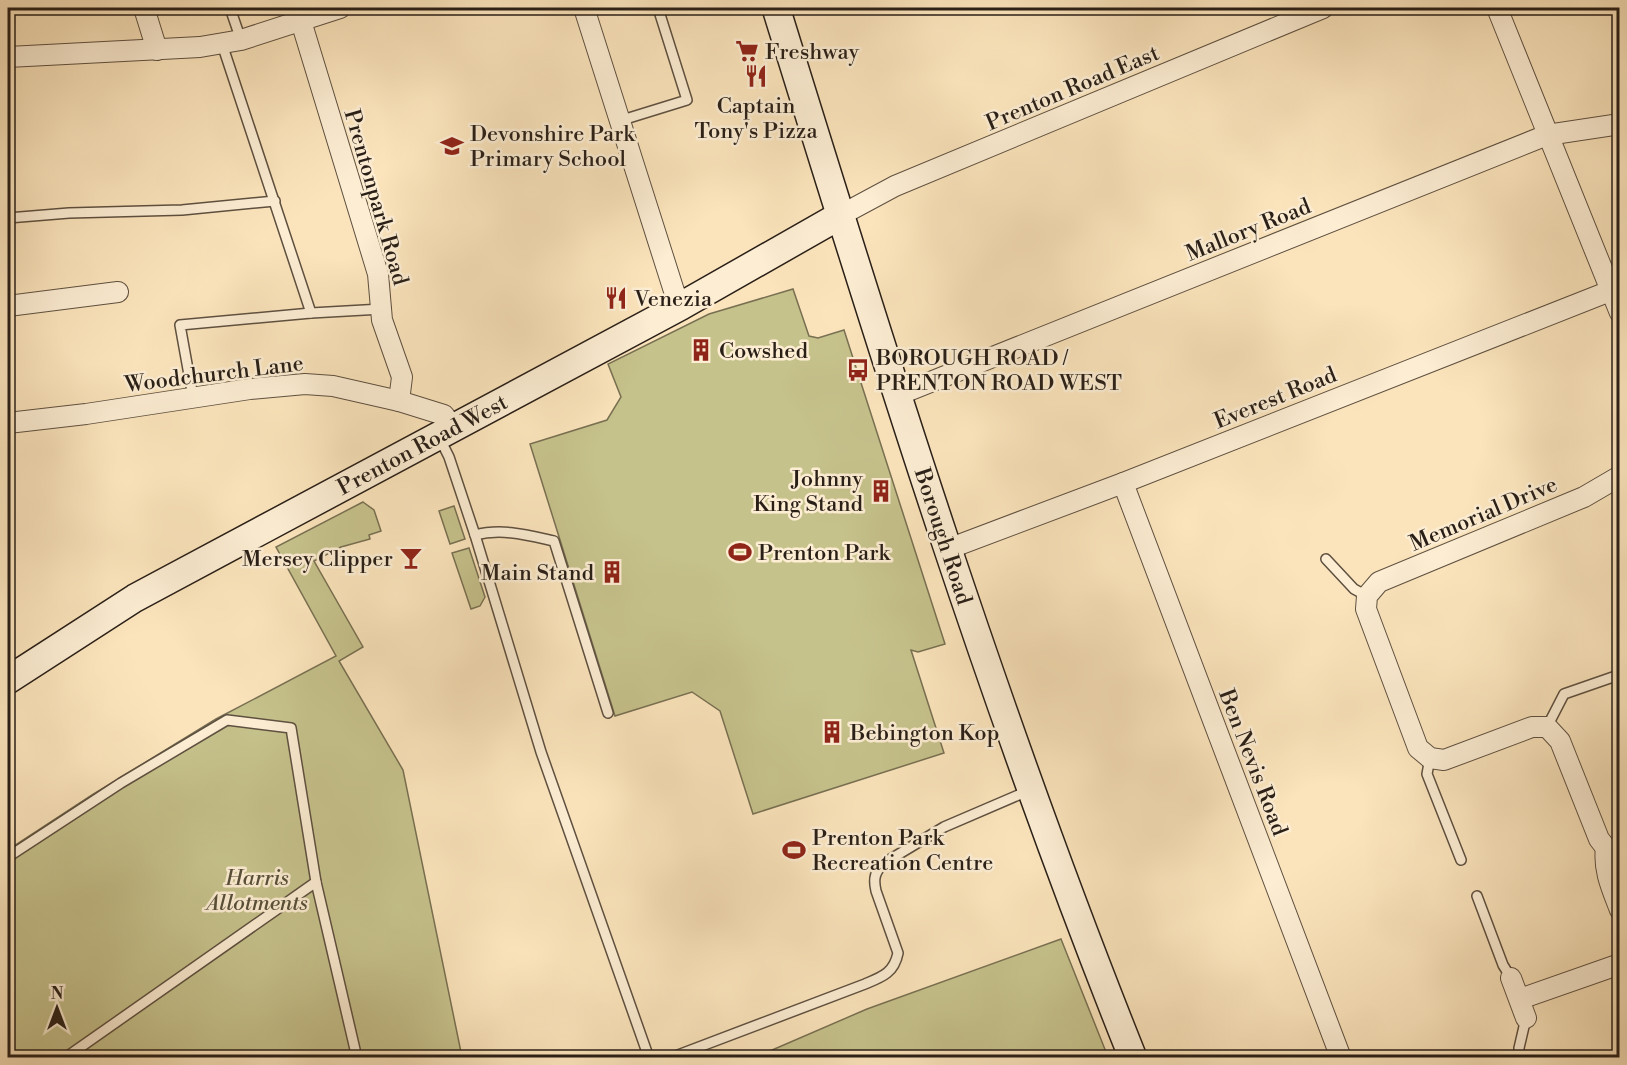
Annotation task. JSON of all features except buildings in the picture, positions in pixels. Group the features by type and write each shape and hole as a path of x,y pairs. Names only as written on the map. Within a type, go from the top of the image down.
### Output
{"street":[{"path":"144,8 158,50"},
{"path":"8,57 200,47 232,42 299,14 340,8"},
{"path":"584,8 674,291 681,306"},
{"name":"Borough Road","path":"776,8 822,161 948,549 1032,789 1133,1058"},
{"name":"Prenton Road East","path":"841,215 895,186 1323,8"},
{"path":"1497,8 1547,135 1615,290 1620,313"},
{"name":"Prentonpark Road","path":"299,14 378,274 382,320 402,377 399,401"},
{"name":"Mallory Road","path":"898,395 1547,135 1620,124"},
{"name":"Prenton Road West","path":"10,673 135,598 681,306 841,215"},
{"name":"Everest Road","path":"948,549 1123,483 1615,290"},
{"path":"8,306 118,292"},
{"name":"Woodchurch Lane","path":"8,423 86,414 250,388 305,384 333,386 399,401 444,416 445,431"},
{"name":"Memorial Drive","path":"1367,596 1379,582 1584,497 1620,476"},
{"name":"Ben Nevis Road","path":"1123,483 1341,1058"},
{"path":"1367,596 1366,609 1418,748 1430,758 1444,760 1532,727 1547,727 1560,741 1599,839 1613,846 1605,859 1607,875 1620,910"},
{"path":"1520,999 1620,964"},
{"path":"1510,978 1526,1018"}],"lane":[{"path":"230,8 232,42 275,201 311,313"},
{"path":"619,121 687,100 658,8"},
{"path":"8,218 69,213 182,210 275,201"},
{"path":"193,397 180,325 382,309"},
{"path":"445,431 449,457 541,752 649,1058"},
{"path":"475,536 490,531 515,532 554,541 608,713"},
{"path":"1326,559 1354,589 1367,596"},
{"path":"1547,727 1564,694 1613,677"},
{"path":"8,857 121,783 227,720 291,728 316,882 355,1057"},
{"path":"1430,758 1427,774 1461,860"},
{"path":"670,1058 865,984 889,972 896,964 898,953 876,891 874,880 877,870 884,863 944,826 1032,789"},
{"path":"65,1058 316,882"},
{"path":"1477,896 1510,978"},
{"path":"1519,1058 1526,1018"}],"green space":[{"name":"Prenton Park","path":"793,289 809,336 818,338 844,330 945,644 918,652 911,650 944,753 753,814 720,711 692,692 615,716 530,444 607,420 621,397 608,364 709,314"},
{"name":"Harris Allotments","path":"363,502 374,510 381,531 369,535 370,539 341,547 314,561 363,647 339,661 403,770 462,1057 8,1058 8,850 216,719 336,656 276,547"},
{"path":"454,506 465,539 450,544 439,511"},
{"path":"469,548 485,597 480,606 471,609 452,553"},
{"path":"1061,939 1108,1057 756,1057 867,1009"}],"place":[{"name":"Freshway","path":"747,51"},
{"name":"Captain Tony's Pizza","path":"756,76"},
{"name":"Devonshire Park Primary School","path":"452,146"},
{"name":"Venezia","path":"616,298"},
{"name":"Cowshed","path":"701,350"},
{"name":"BOROUGH ROAD / PRENTON ROAD WEST","path":"858,370"},
{"name":"Johnny King Stand","path":"881,491"},
{"name":"Prenton Park","path":"740,552"},
{"name":"Mersey Clipper","path":"411,558"},
{"name":"Main Stand","path":"612,572"},
{"name":"Bebington Kop","path":"832,732"},
{"name":"Prenton Park Recreation Centre","path":"794,850"}]}
